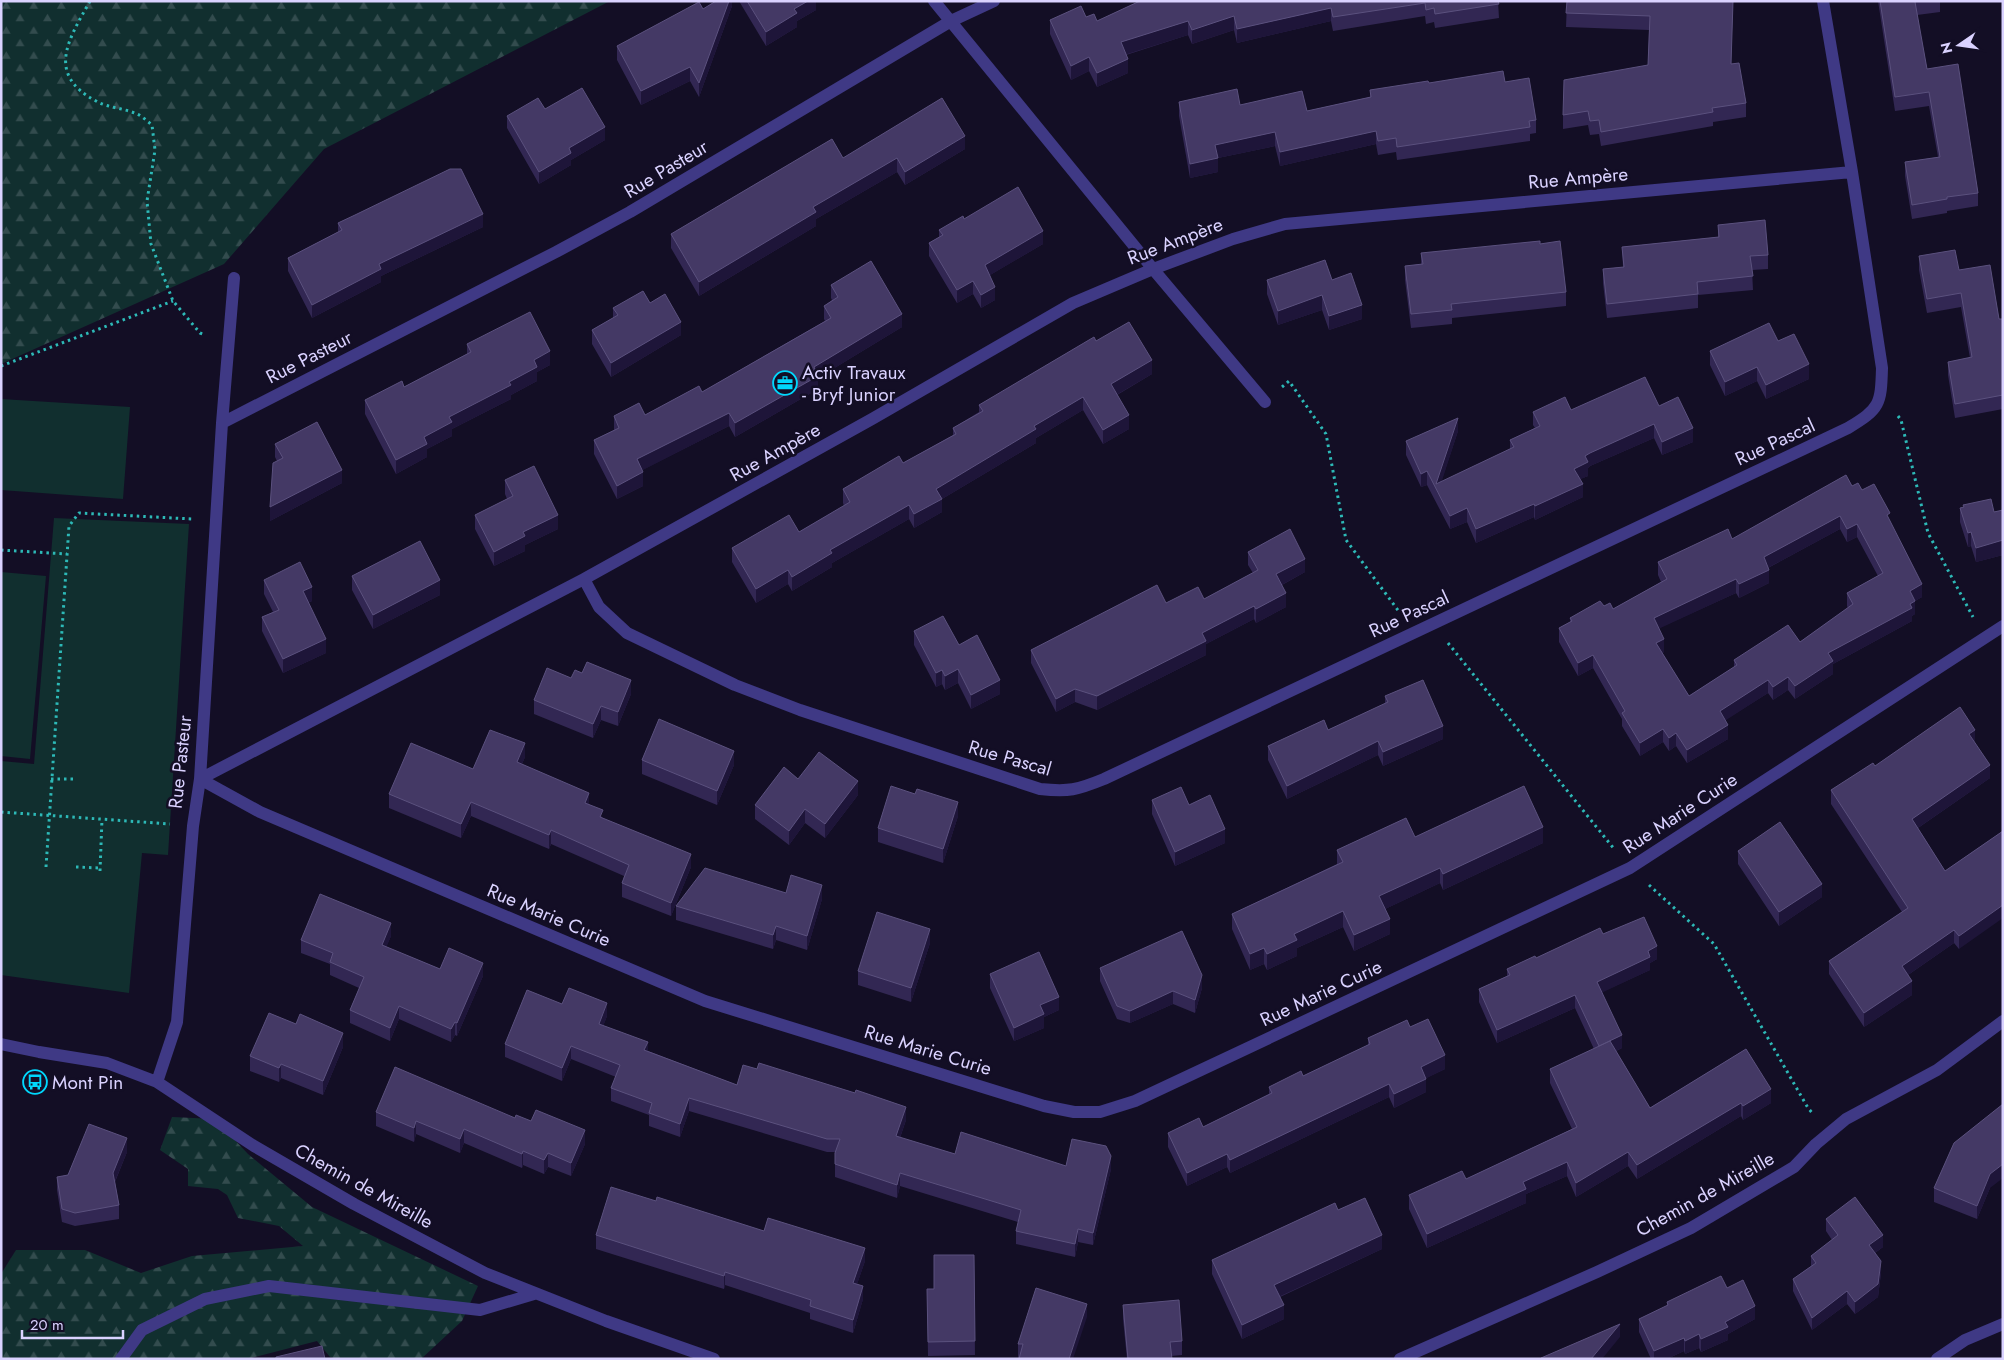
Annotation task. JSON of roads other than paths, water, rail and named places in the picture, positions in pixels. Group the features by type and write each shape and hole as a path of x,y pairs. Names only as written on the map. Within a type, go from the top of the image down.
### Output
{"street":[{"path":"934,1 1153,269 1265,402"},
{"name":"Rue Pasteur","path":"158,1082 177,1022 193,826 200,779 222,423 556,252 630,212 951,21 994,1"},
{"path":"1823,1 1852,172"},
{"name":"Rue Ampère","path":"584,579 872,419 1073,303 1153,269 1233,239 1285,224 1852,172"},
{"name":"Rue Pascal","path":"584,579 599,608 627,633 735,685 800,710 1040,789 1078,790 1848,428 1870,415 1881,396 1882,368 1852,172"},
{"path":"222,423 234,278"},
{"path":"200,779 584,579"},
{"name":"Rue Marie Curie","path":"200,779 260,812 705,1001 1044,1106 1074,1112 1100,1112 1135,1101 1630,868 2003,626"},
{"name":"Chemin de Mireille","path":"1400,1359 1691,1228 1794,1167 1816,1144 1846,1118 1937,1070 2003,1021"},
{"name":"Chemin de Mireille","path":"1,1044 107,1063 158,1082 254,1146 354,1204 485,1273 534,1294 714,1359"},
{"path":"121,1359 142,1330 205,1299 269,1286 480,1310 534,1294"},
{"path":"1937,1359 1965,1340 2003,1324"}],"place":[{"name":"Activ Travaux - Bryf Junior","path":"785,383"},
{"name":"Mont Pin","path":"35,1082"}]}
